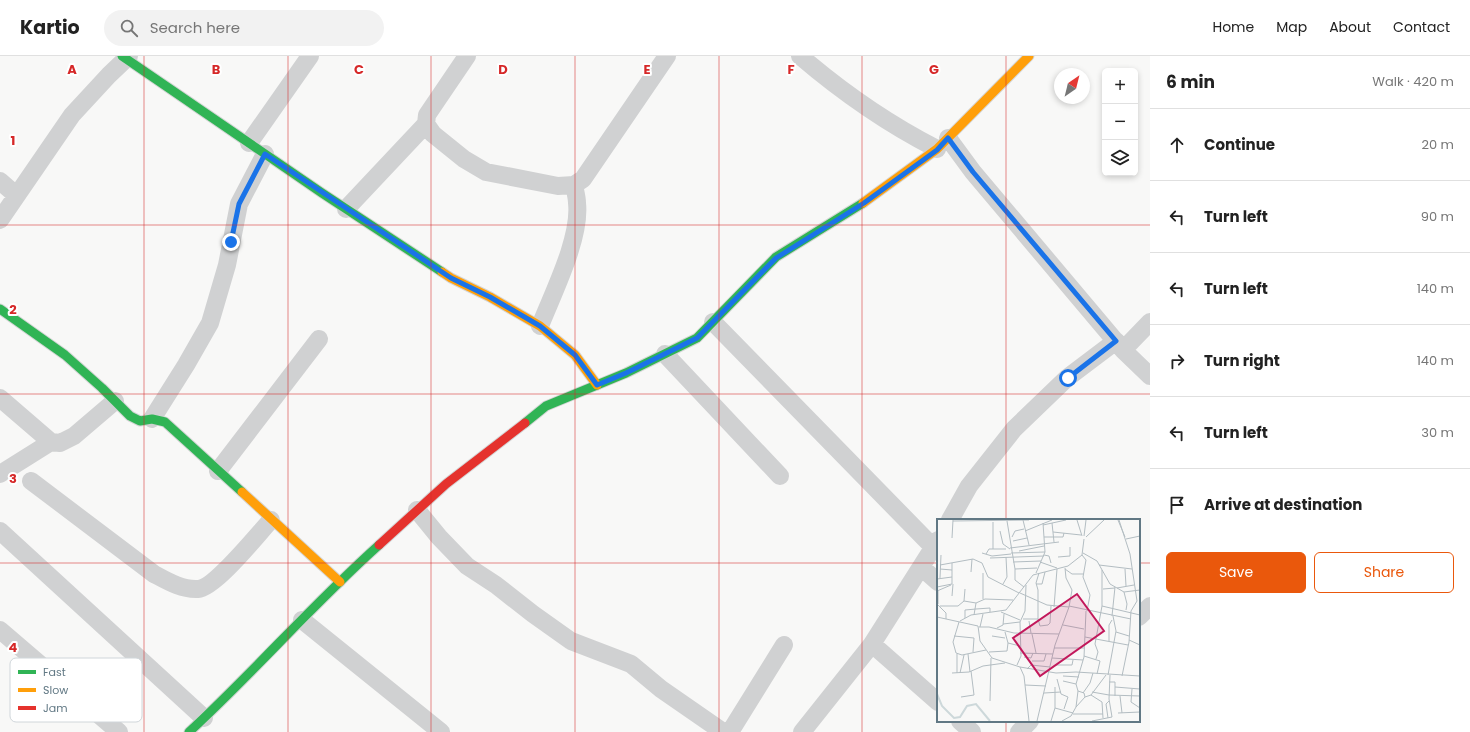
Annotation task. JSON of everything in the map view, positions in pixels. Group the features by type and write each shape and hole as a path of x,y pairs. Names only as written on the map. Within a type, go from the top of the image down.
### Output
{"street":[{"path":"249,143 310,56"},
{"path":"346,209 426,124 427,115 467,56"},
{"path":"426,124 433,134 464,159 486,172 558,186 574,185 583,179 668,56"},
{"path":"800,56 869,109 907,134 942,144 973,172 1120,345 1150,376"},
{"path":"188,732 230,694 340,582 446,484 546,406 626,373 697,338 776,258 864,203 942,144 1029,56"},
{"path":"0,220 72,115 126,57 265,154 451,278 490,297 540,326 575,355 597,385"},
{"path":"152,419 210,323 226,265 239,204 265,154"},
{"path":"0,181 16,195"},
{"path":"540,326 560,277 575,230 577,204 574,185"},
{"path":"0,309 65,355 130,416 140,421 152,419 165,422 340,582"},
{"path":"713,322 936,544 872,644 802,732"},
{"path":"951,519 969,486 1014,429 1068,378 1120,345 1150,322"},
{"path":"218,471 319,339"},
{"path":"665,354 780,476"},
{"path":"0,398 51,442 60,443 74,436 115,401"},
{"path":"0,474 51,442"},
{"path":"31,481 154,574 186,588 199,589 218,578 271,520"},
{"path":"417,510 439,537 468,566 496,585 533,614 571,641 631,664 661,689 723,732"},
{"path":"0,531 139,658"},
{"path":"921,567 937,581"},
{"path":"1140,616 1150,606"},
{"path":"302,620 441,732"},
{"path":"0,630 33,658"},
{"path":"872,644 937,701"},
{"path":"730,732 784,645"},
{"path":"142,661 204,718"},
{"path":"107,722 119,732"},
{"path":"961,722 972,732"},
{"path":"1019,732 1029,722"}],"traffic: fast":[{"path":"122,56 322,193 442,272"},
{"path":"525,423 546,406 626,373 697,338 776,257 863,203"},
{"path":"0,309 65,355 102,388 130,416 140,421 152,419 165,422 242,492"},
{"path":"189,732 379,545"}],"traffic: slow":[{"path":"863,203 937,149 1029,56"},
{"path":"442,272 490,297 540,326 575,355 597,385"},
{"path":"242,492 340,582"}],"traffic: jam":[{"path":"379,545 446,484 525,423"}],"route":[{"path":"231,242 239,204 265,154 451,278 490,297 540,326 575,355 597,385 626,373 697,338 776,258 864,203 937,150 948,138 973,172 1116,341 1068,378"}]}
